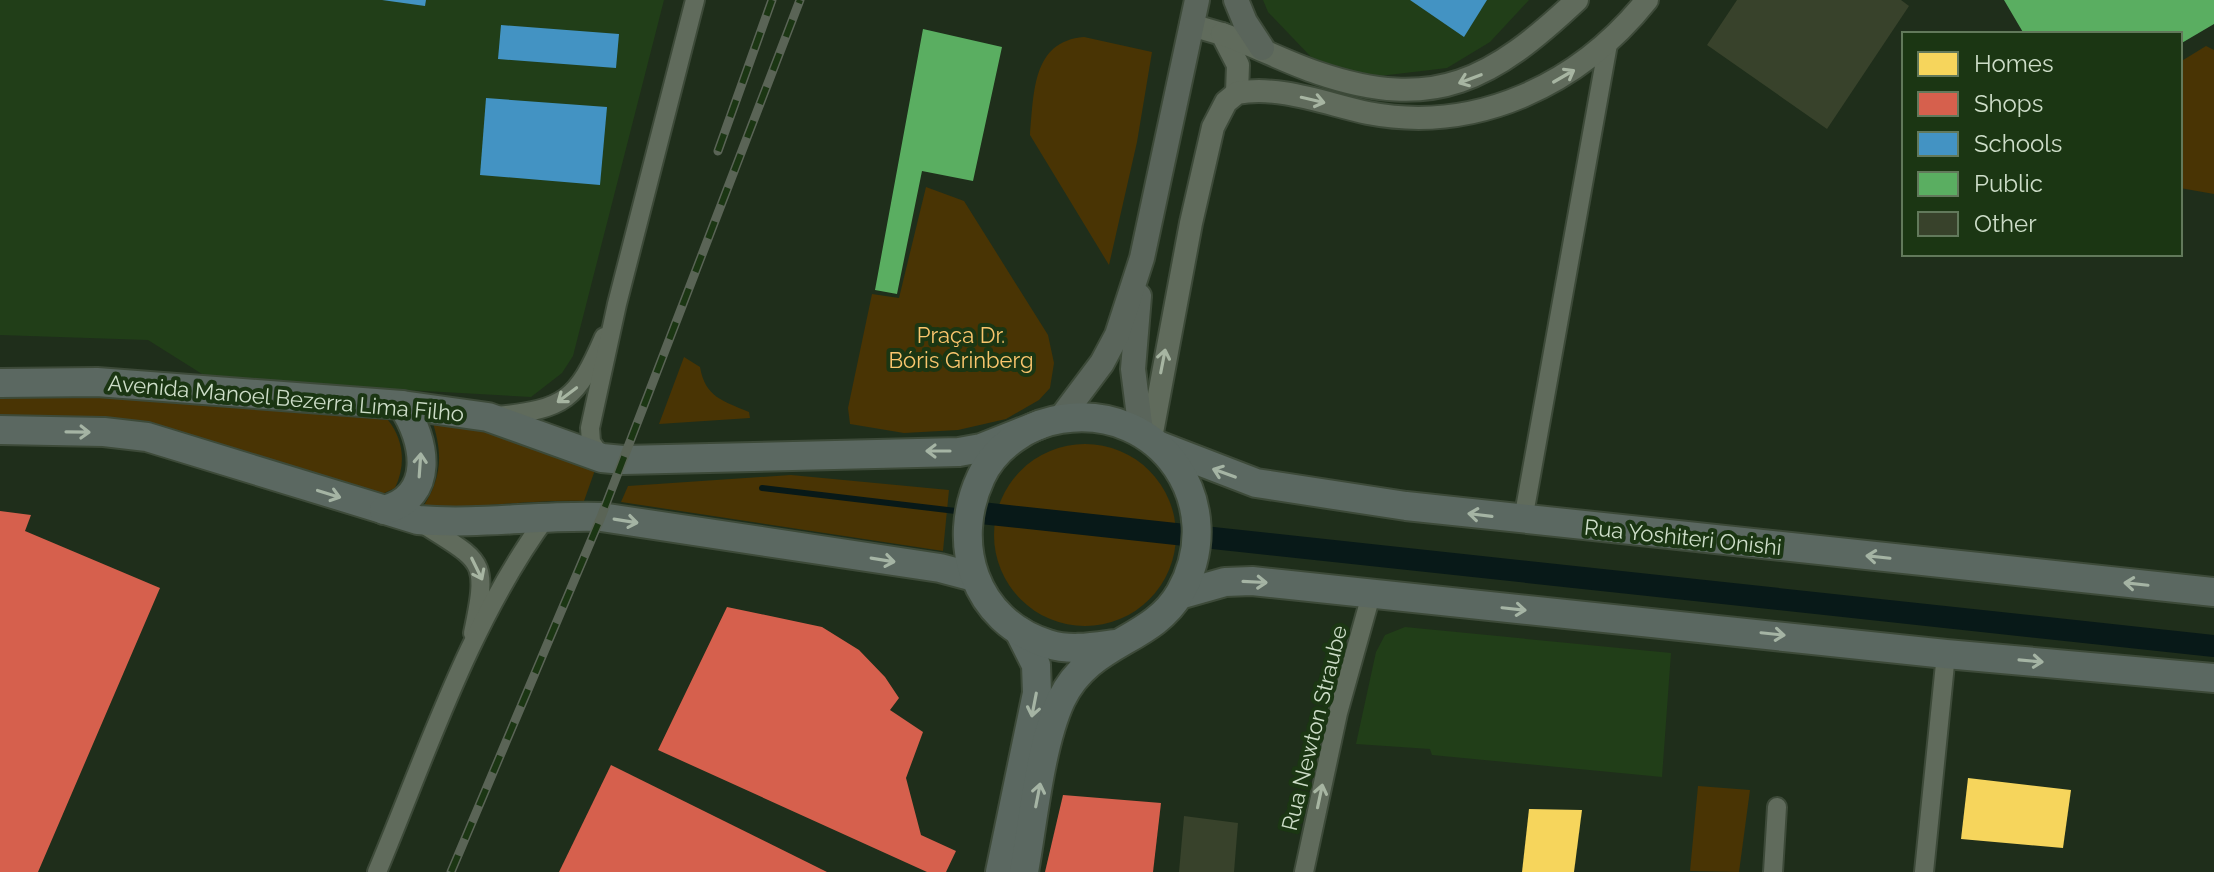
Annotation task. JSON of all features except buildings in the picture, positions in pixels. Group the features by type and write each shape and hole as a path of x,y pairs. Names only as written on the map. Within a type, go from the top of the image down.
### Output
{"main road":[{"path":"1050,422 1102,363 1117,335 1142,258 1197,0"},
{"path":"1236,0 1245,22 1262,48"},
{"path":"1142,258 1133,369 1151,439"},
{"name":"Avenida Manoel Bezerra Lima Filho","path":"0,383 97,382 402,405 488,417 602,458 959,452 981,448 1050,422"},
{"path":"384,510 400,506 411,495 420,478 422,459 417,426 402,405"},
{"path":"1024,872 1052,725 1062,698 1090,662 1158,619 1179,595 1193,565 1198,537 1194,501 1181,471 1151,439 1111,419 1079,416 1050,422 1013,439 986,466 969,501 965,540 974,577 995,610 1019,631 1049,644 1071,647 1114,644"},
{"path":"0,430 104,432 147,437 418,520 457,523 548,515 601,517 940,568 974,577"},
{"name":"Rua Yoshiteri Onishi","path":"1151,439 1256,483 1523,520 2214,592"},
{"path":"1179,595 1225,582 1252,581 1946,654 2214,678"},
{"path":"1000,872 1037,693 1036,665 1019,631"}],"street":[{"path":"602,458 591,442 590,428 617,304 695,0"},
{"path":"1191,25 1262,48 1317,73 1343,80 1394,89 1448,87 1509,59 1577,0"},
{"path":"1151,439 1191,223 1213,127 1226,102 1237,93 1273,92 1383,114 1477,112 1518,100 1571,72 1608,44 1647,0"},
{"path":"1222,34 1238,65 1237,93"},
{"path":"1523,520 1608,44"},
{"path":"488,417 533,412 573,394 590,369 617,304"},
{"path":"377,872 465,663 516,562 548,515"},
{"path":"418,520 471,557 483,578 465,663"},
{"name":"Rua Newton Straube","path":"1304,872 1338,713 1371,595"},
{"path":"1924,872 1946,654"},
{"path":"1773,872 1777,807"}],"shaded area":[{"path":"0,0 664,0 573,356 562,373 531,397 210,379 148,340 0,335"},
{"path":"1263,0 1529,0 1490,42 1447,68 1371,77 1312,58 1268,12"},
{"path":"1405,627 1671,653 1662,777 1432,755 1430,749 1356,744 1376,652 1385,635"}],"green space":[{"path":"1084,37 1152,52 1137,142 1109,265 1030,135 1035,87 1045,59 1054,48"},
{"path":"2206,46 2214,50 2214,194 2182,188 2182,61"},
{"name":"Praça Dr. Bóris Grinberg","path":"926,187 964,201 1048,335 1054,363 1050,388 1039,400 1006,419 958,430 904,433 850,424 848,408 872,294 899,298"},
{"path":"684,357 700,367 711,392 749,412 750,418 659,424"},
{"path":"0,395 118,397 388,420 400,444 401,470 395,488 378,496 146,421 0,417"},
{"path":"432,420 488,430 595,470 584,501 423,507 434,486 439,465"},
{"path":"1085,444 1120,450 1150,470 1170,500 1176,535 1170,570 1150,600 1120,620 1085,626 1050,620 1020,600 1000,570 994,535 1000,500 1020,470 1050,450"},
{"path":"791,475 949,490 943,551 621,502 628,486"},
{"path":"1698,786 1750,790 1739,872 1690,871"}],"waterway":[{"path":"762,488 956,511"},
{"path":"981,513 2214,646"}],"railway":[{"path":"718,151 772,0"},
{"path":"451,872 601,517 800,0"}]}
